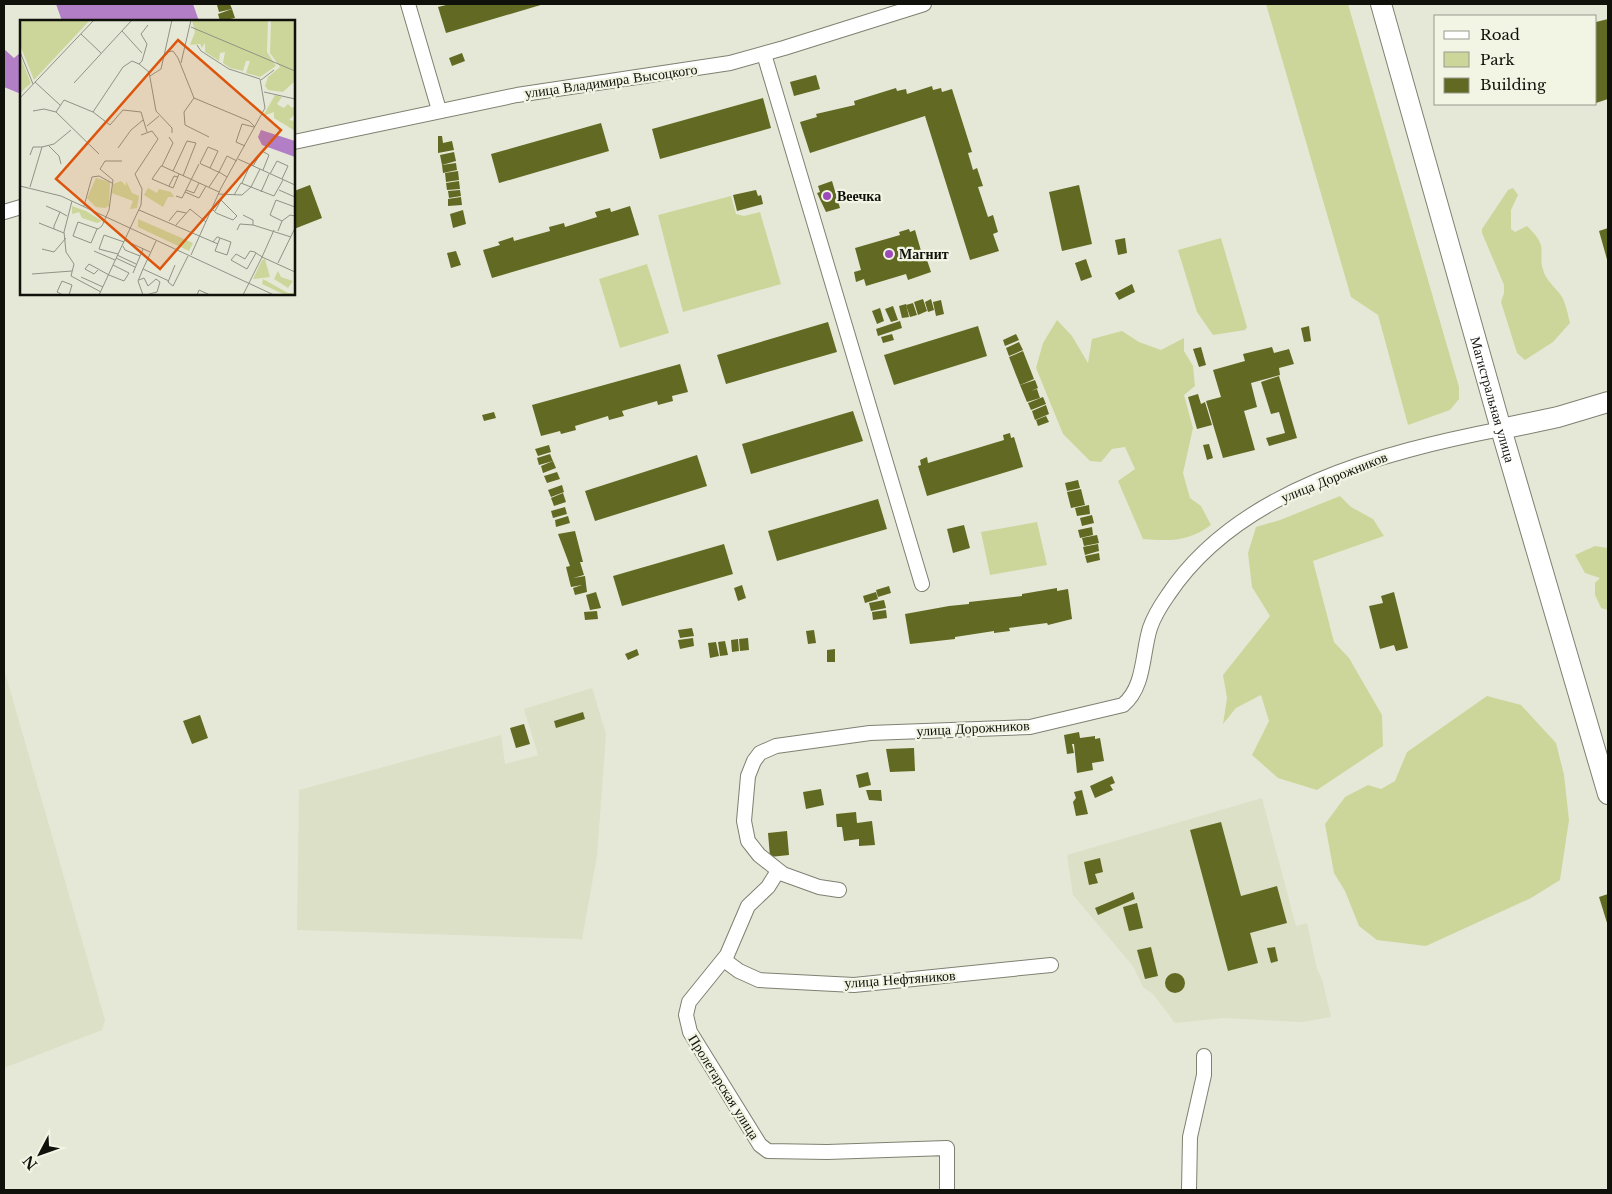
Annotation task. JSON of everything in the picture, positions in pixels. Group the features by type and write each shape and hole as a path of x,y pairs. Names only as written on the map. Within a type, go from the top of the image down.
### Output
{"main road":[{"name":"Магистральная улица","path":"1381,4 1501,429 1608,794"},
{"path":"1501,429 1608,402"}],"street":[{"path":"408,4 439,110"},
{"name":"улица Владимира Высоцкого","path":"295,142 517,95 704,68 764,54 924,4"},
{"path":"764,54 922,584"},
{"path":"4,212 20,207"},
{"name":"улица Дорожников","path":"839,890 819,888 798,881 778,870 759,855 748,841 745,832 748,776 754,761 760,753 776,746 870,733 1030,727 1123,705 1133,694 1137,685 1150,628 1169,593 1209,547 1246,519 1299,489 1398,452 1501,429"},
{"name":"Пролетарская улица","path":"778,870 768,887 748,906 734,942 724,960 689,1002 686,1022 760,1145 768,1151 775,1153 947,1148 947,1190"},
{"name":"улица Нефтяников","path":"724,960 739,971 759,980 854,985 1051,965"},
{"path":"1189,1190 1190,1137 1204,1075 1204,1056"}],"shaded area":[{"path":"56,4 193,4 199,20 62,20"},
{"path":"4,49 14,58 20,53 20,94 4,87"},
{"path":"4,669 105,1020 102,1030 4,1068"},
{"path":"592,688 606,734 597,856 582,939 297,930 299,790 501,735 505,764 538,755 524,709"},
{"path":"1262,798 1296,926 1307,923 1317,969 1322,979 1331,1017 1302,1022 1223,1018 1175,1023 1153,994 1143,987 1133,966 1073,895 1067,855"}],"green space":[{"path":"1266,4 1348,4 1459,387 1459,399 1450,410 1408,425 1378,315 1351,297"},
{"path":"1513,188 1518,195 1511,210 1511,229 1515,232 1527,226 1539,240 1542,250 1542,267 1549,281 1562,297 1570,323 1553,342 1525,360 1517,353 1501,302 1504,285 1482,233 1482,229 1508,190"},
{"path":"731,196 736,214 744,216 760,212 781,284 683,312 658,215"},
{"path":"1221,238 1247,327 1245,330 1213,335 1197,312 1178,250"},
{"path":"647,264 669,333 620,348 599,279"},
{"path":"1057,320 1072,336 1088,363 1092,339 1122,331 1139,342 1161,350 1184,338 1184,351 1193,366 1195,386 1184,395 1193,428 1183,473 1190,498 1201,506 1211,525 1203,531 1178,539 1143,539 1118,481 1135,469 1125,447 1112,449 1101,462 1090,461 1063,434 1036,368 1043,343"},
{"path":"1340,496 1351,507 1373,519 1384,536 1313,561 1334,642 1349,658 1382,715 1383,746 1317,790 1278,778 1252,755 1269,721 1261,695 1236,708 1223,724 1227,698 1223,675 1270,616 1252,587 1248,553 1256,527 1280,520"},
{"path":"1037,522 1047,565 990,575 981,532"},
{"path":"1595,546 1608,548 1608,610 1601,608 1595,595 1595,583 1600,578 1585,573 1575,555"},
{"path":"1487,696 1521,705 1556,743 1564,775 1569,820 1560,880 1531,898 1426,946 1377,940 1359,926 1345,891 1334,873 1325,824 1345,797 1368,785 1381,789 1395,781 1407,752"}],"building":[{"path":"230,4 232,9 219,12 217,5"},
{"path":"450,4 544,4 446,33 438,7"},
{"path":"232,9 235,18 220,20 218,14"},
{"path":"1608,19 1608,99 1597,103 1597,22"},
{"path":"462,53 465,61 452,66 449,58"},
{"path":"816,75 820,89 794,96 790,82"},
{"path":"932,86 933,90 941,88 942,92 952,89 972,152 968,153 973,170 977,168 983,186 978,187 988,217 993,215 998,232 993,234 999,251 970,260 925,116 810,153 800,122 817,117 816,114 855,105 854,101 896,88 897,91 906,89 907,94"},
{"path":"763,98 771,128 660,159 652,129"},
{"path":"601,123 609,151 499,183 491,154"},
{"path":"438,136 442,136 443,143 452,141 454,150 438,153"},
{"path":"454,152 456,161 442,165 440,155"},
{"path":"456,163 457,170 443,173 442,165"},
{"path":"458,171 459,180 446,182 445,173"},
{"path":"459,181 460,189 447,190 446,183"},
{"name":"Веечка","path":"832,181 840,208 826,212 817,193 820,192 818,186"},
{"path":"310,185 322,218 295,229 295,191"},
{"path":"1079,185 1092,244 1062,251 1049,192"},
{"path":"460,190 461,196 449,198 448,191"},
{"path":"756,190 758,196 761,195 763,204 737,211 733,195"},
{"path":"461,197 462,205 448,206 448,199"},
{"path":"630,206 639,235 492,278 483,250 500,245 498,242 513,237 514,241 550,231 549,227 564,223 565,227 597,217 595,212 610,208 611,212"},
{"path":"463,210 466,224 453,228 450,214"},
{"path":"1608,228 1608,263 1599,231"},
{"name":"Магнит","path":"909,229 910,232 915,230 924,261 927,260 931,272 908,280 906,274 866,286 864,279 856,282 854,272 861,270 855,248 900,235 899,232"},
{"path":"1125,238 1127,253 1118,255 1115,240"},
{"path":"456,251 461,265 451,268 447,253"},
{"path":"1086,259 1092,277 1081,281 1075,263"},
{"path":"1132,284 1135,292 1119,300 1115,293"},
{"path":"923,299 927,311 918,315 914,302"},
{"path":"931,299 934,310 928,312 925,302"},
{"path":"941,300 944,314 936,316 933,302"},
{"path":"913,303 917,315 910,317 906,305"},
{"path":"906,304 909,317 902,318 899,306"},
{"path":"893,306 898,320 891,322 885,309"},
{"path":"880,308 884,321 877,324 872,311"},
{"path":"900,321 902,328 878,336 876,329"},
{"path":"828,322 837,352 726,384 717,355"},
{"path":"978,326 987,356 894,385 884,355"},
{"path":"1309,326 1311,341 1304,342 1301,328"},
{"path":"892,334 894,340 883,343 881,337"},
{"path":"1016,334 1019,340 1005,346 1003,340"},
{"path":"1019,342 1023,350 1009,356 1006,348"},
{"path":"1201,347 1206,365 1199,367 1193,349"},
{"path":"1272,347 1274,353 1289,349 1294,364 1279,368 1280,375 1251,383 1257,407 1244,411 1255,450 1223,458 1206,401 1221,397 1213,370 1245,361 1243,354"},
{"path":"1023,351 1034,379 1020,385 1009,357"},
{"path":"680,364 688,392 672,396 673,401 658,405 657,401 622,411 624,416 609,420 608,416 575,426 576,430 561,434 560,431 541,436 532,405"},
{"path":"1279,376 1297,438 1269,446 1266,438 1285,433 1279,412 1271,414 1261,382"},
{"path":"1035,380 1038,388 1031,391 1037,389 1040,398 1027,402 1020,385"},
{"path":"1198,394 1201,404 1205,402 1212,425 1197,429 1188,397"},
{"path":"1043,397 1046,404 1031,410 1028,403"},
{"path":"1046,405 1049,414 1035,420 1032,411"},
{"path":"853,411 863,441 751,474 742,444"},
{"path":"494,412 496,418 484,421 482,415"},
{"path":"1046,416 1049,422 1038,426 1036,420"},
{"path":"1010,433 1011,438 1014,437 1023,467 927,496 918,466 921,465 920,460 927,457 928,463 1004,440 1003,435"},
{"path":"1209,444 1213,458 1207,460 1203,445"},
{"path":"549,445 551,452 538,456 535,449"},
{"path":"550,454 553,461 539,465 537,458"},
{"path":"697,455 707,486 595,521 585,491"},
{"path":"553,461 556,468 543,473 541,466"},
{"path":"557,472 560,479 547,483 544,476"},
{"path":"1078,480 1080,488 1067,491 1065,483"},
{"path":"562,485 564,492 551,497 548,490"},
{"path":"1081,489 1085,505 1071,508 1067,492"},
{"path":"563,493 566,502 554,506 551,498"},
{"path":"878,499 887,529 777,561 768,531"},
{"path":"1089,505 1090,514 1077,516 1075,508"},
{"path":"565,507 567,514 553,518 551,511"},
{"path":"1092,515 1094,523 1082,526 1080,518"},
{"path":"568,516 570,523 556,527 555,520"},
{"path":"964,525 970,548 953,553 947,529"},
{"path":"1092,527 1093,535 1080,538 1078,530"},
{"path":"575,531 583,562 580,562 584,575 573,578 585,576 587,592 575,595 573,588 582,585 571,587 566,567 570,566 558,534"},
{"path":"1097,535 1099,543 1084,546 1082,538"},
{"path":"724,544 733,574 622,606 613,576"},
{"path":"1098,544 1099,551 1085,555 1083,547"},
{"path":"1099,553 1100,560 1087,563 1085,556"},
{"path":"742,585 746,598 738,601 734,588"},
{"path":"889,586 891,593 878,597 876,590"},
{"path":"1057,588 1057,591 1068,589 1072,619 1048,625 1047,623 1009,628 1010,631 994,633 994,631 955,637 955,639 910,644 905,614 969,604 969,602 1022,596 1022,594"},
{"path":"596,592 601,608 590,610 586,595"},
{"path":"876,592 878,599 865,603 863,596"},
{"path":"1394,592 1408,648 1396,651 1394,645 1380,649 1369,606 1383,603 1381,596"},
{"path":"884,600 886,608 871,611 869,603"},
{"path":"886,610 887,618 873,620 872,612"},
{"path":"597,611 598,619 585,620 584,612"},
{"path":"692,628 694,636 680,638 678,630"},
{"path":"814,630 816,643 808,644 806,631"},
{"path":"693,638 694,646 680,649 678,640"},
{"path":"748,638 749,650 740,651 739,639"},
{"path":"738,639 739,651 732,652 731,640"},
{"path":"725,641 728,655 720,656 718,642"},
{"path":"716,642 719,656 710,658 708,643"},
{"path":"637,649 639,655 628,660 625,654"},
{"path":"835,649 835,662 827,662 827,650"},
{"path":"583,712 585,719 556,728 554,721"},
{"path":"200,715 208,738 192,744 183,721"},
{"path":"524,724 530,744 516,748 510,728"},
{"path":"1079,732 1080,738 1095,736 1095,739 1100,738 1104,761 1092,763 1093,770 1077,773 1074,744 1072,744 1074,753 1067,754 1064,735"},
{"path":"914,748 915,771 890,772 886,749"},
{"path":"868,772 871,785 859,788 856,775"},
{"path":"1112,776 1115,783 1110,785 1113,790 1095,798 1090,786"},
{"path":"821,789 824,805 806,809 803,792"},
{"path":"866,790 881,790 882,801 869,800"},
{"path":"1082,790 1088,814 1076,816 1073,802 1076,798 1074,792"},
{"path":"856,812 857,823 872,821 875,845 859,846 859,839 844,841 842,827 837,827 836,814"},
{"path":"1221,822 1241,896 1277,886 1287,923 1250,933 1258,963 1228,971 1190,830"},
{"path":"787,831 789,855 770,857 768,833"},
{"path":"1100,858 1103,872 1095,874 1098,883 1089,885 1084,862"},
{"path":"1133,892 1135,899 1098,915 1095,908"},
{"path":"1608,894 1608,926 1599,897"},
{"path":"1137,903 1143,928 1129,931 1123,907"},
{"path":"1151,947 1158,976 1145,979 1137,950"},
{"path":"1275,947 1278,961 1271,963 1267,948"},
{"path":"1175,973 1182,976 1185,983 1182,990 1175,993 1168,990 1165,983 1168,976"}],"place":[{"name":"Веечка","path":"827,196"},
{"name":"Магнит","path":"889,254"}]}
